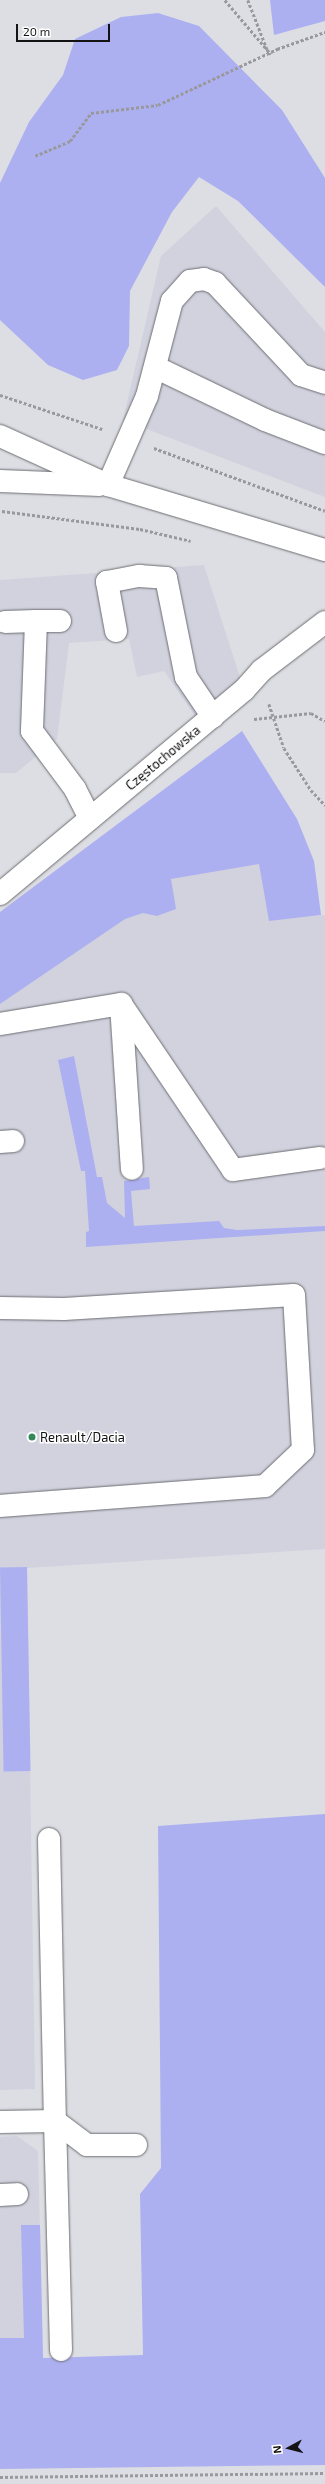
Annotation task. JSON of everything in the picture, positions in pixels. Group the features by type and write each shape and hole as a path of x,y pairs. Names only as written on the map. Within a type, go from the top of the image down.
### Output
{"street":[{"path":"108,485 129,439 155,368 172,301 190,282 204,279 224,291 301,375 325,383"},
{"path":"155,368 265,420 325,443"},
{"path":"0,436 108,485 325,550"},
{"path":"0,481 108,485"},
{"path":"116,631 107,582 139,576 166,578 186,677 213,717"},
{"path":"5,622 60,621"},
{"path":"36,622 32,731 75,789 90,818"},
{"name":"Częstochowska","path":"0,894 213,717 262,670 325,622"},
{"path":"0,1024 121,1004"},
{"path":"121,1004 233,1170 320,1158"},
{"path":"121,1004 132,1169"},
{"path":"0,1308 64,1309 294,1295 303,1450 265,1486 0,1506"},
{"path":"49,1839 61,2350"},
{"path":"0,2122 55,2121 87,2145 136,2145"}],"path":[{"path":"225,0 271,54"},
{"path":"248,0 257,30 271,54"},
{"path":"35,156 70,141 91,113 158,105 271,54 325,32"},
{"path":"0,395 129,439 325,511"},
{"path":"0,510 140,529 194,542"},
{"path":"262,670 272,715 284,748 325,805"},
{"path":"245,720 272,715 311,713 325,721"},
{"path":"0,2477 325,2473"}],"shaded area":[{"path":"270,0 325,0 325,21 274,35"},
{"path":"158,13 199,26 282,110 325,178 325,287 238,201 199,177 172,212 130,291 129,346 117,370 83,380 48,365 0,320 0,183 29,122 63,75 75,39 121,17"},
{"path":"216,206 325,332 325,497 123,420 161,256"},
{"path":"204,565 244,690 202,726 164,671 137,677 129,639 69,643 57,739 16,773 0,773 0,580"},
{"path":"242,731 297,819 314,861 321,915 269,921 259,864 171,879 176,909 157,916 143,913 125,919 0,1004 0,912"},
{"path":"111,852 265,858 273,920 325,915 325,1549 27,1568 35,2089 0,2090 0,925"},
{"path":"74,1056 97,1177 102,1177 107,1203 125,1218 124,1181 149,1177 150,1189 131,1191 134,1226 219,1221 224,1228 237,1230 325,1226 325,1231 86,1247 86,1232 89,1231 85,1171 81,1171 58,1060"},
{"path":"0,1567 27,1567 31,1771 4,1771"},
{"path":"325,1814 325,2465 0,2469 0,2338 24,2338 21,2225 40,2225 43,2358 143,2355 140,2194 161,2168 158,1826"},
{"path":"17,2136 38,2151 43,2359 0,2360 0,2137"}],"place":[{"name":"Renault/Dacia","path":"32,1437"}]}
